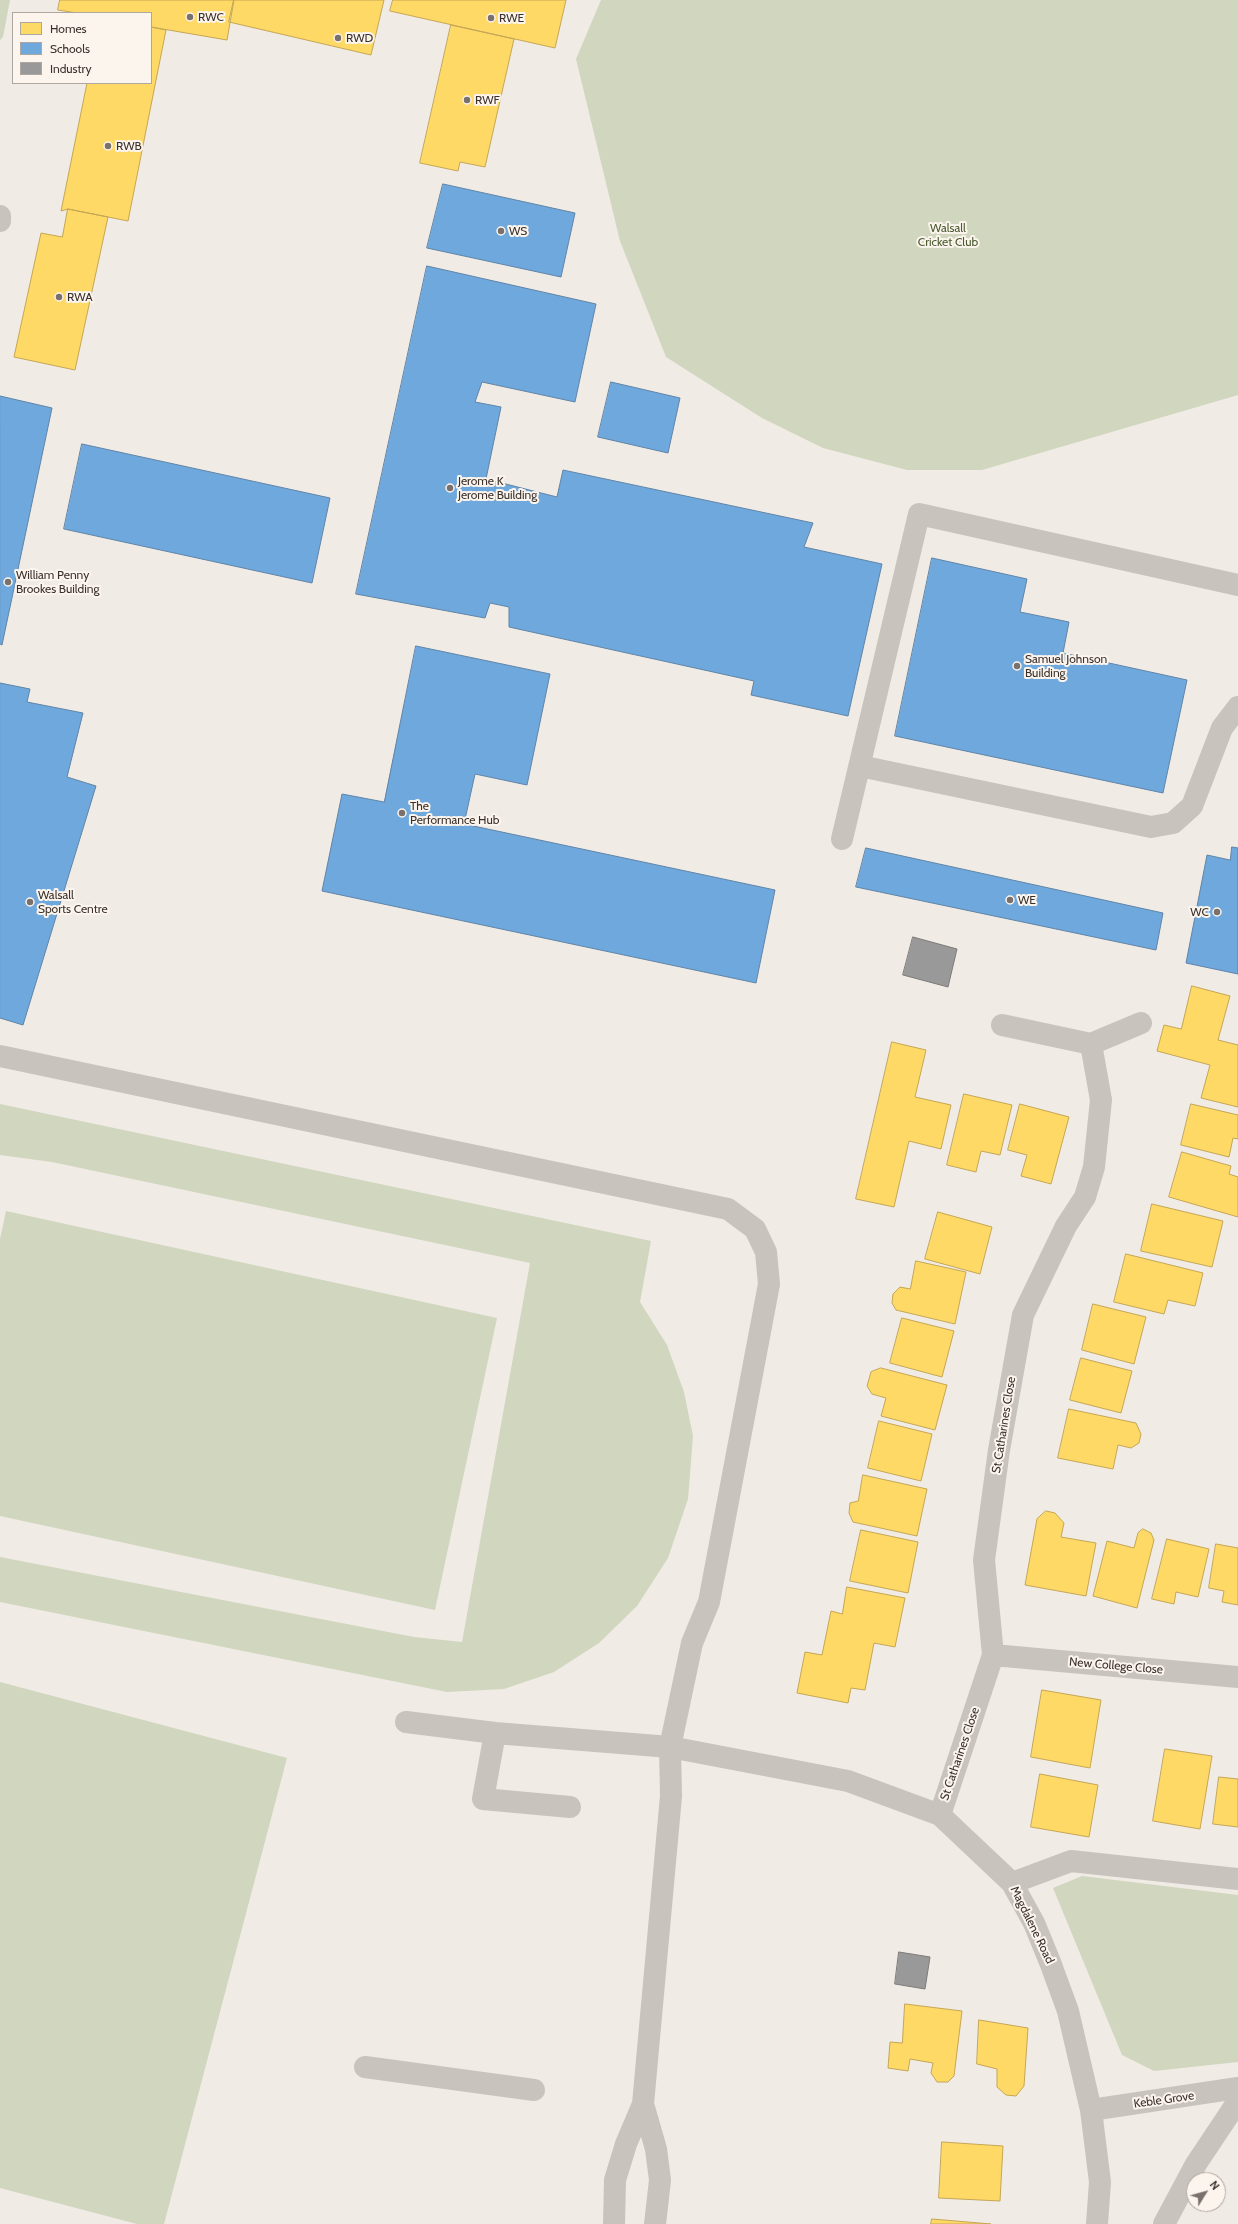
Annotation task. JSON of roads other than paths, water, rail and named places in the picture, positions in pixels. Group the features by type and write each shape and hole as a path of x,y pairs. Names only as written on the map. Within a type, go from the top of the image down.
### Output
{"street":[{"path":"0,216 0,221"},
{"path":"842,839 919,514 1238,585"},
{"path":"860,766 1151,827 1173,823 1192,806 1222,728 1238,707"},
{"path":"1002,1025 1091,1044 1141,1023"},
{"name":"St Catharines Close","path":"940,1815 993,1655 984,1560 1000,1450 1023,1315 1066,1226 1085,1197 1094,1167 1101,1100 1091,1044"},
{"path":"0,1056 728,1209 755,1229 766,1252 769,1284 708,1602 692,1643 670,1747 671,1796 644,2104 626,2144 615,2180 614,2224"},
{"name":"New College Close","path":"993,1655 1238,1677"},
{"name":"Magdalene Road","path":"406,1722 495,1733 670,1747 848,1781 940,1815 1012,1883 1034,1923 1068,2011 1090,2110 1100,2182 1097,2224"},
{"path":"495,1733 483,1799 570,1807"},
{"path":"1012,1883 1071,1861 1238,1879"},
{"path":"365,2067 534,2090"},
{"name":"Keble Grove","path":"1090,2110 1238,2088"},
{"path":"1164,2224 1196,2164 1238,2101"},
{"path":"644,2104 656,2149 660,2180 655,2224"}],"place":[{"name":"RWC","path":"190,17"},
{"name":"RWE","path":"491,18"},
{"name":"RWD","path":"338,38"},
{"name":"RWF","path":"467,100"},
{"name":"RWB","path":"108,146"},
{"name":"WS","path":"501,231"},
{"name":"RWA","path":"59,297"},
{"name":"Jerome K Jerome Building","path":"450,488"},
{"name":"William Penny Brookes Building","path":"8,582"},
{"name":"Samuel Johnson Building","path":"1017,666"},
{"name":"The Performance Hub","path":"402,813"},
{"name":"WE","path":"1010,900"},
{"name":"Walsall Sports Centre","path":"30,902"},
{"name":"WC","path":"1217,912"}],"park label":[{"name":"Walsall Cricket Club","path":"948,235"}]}
